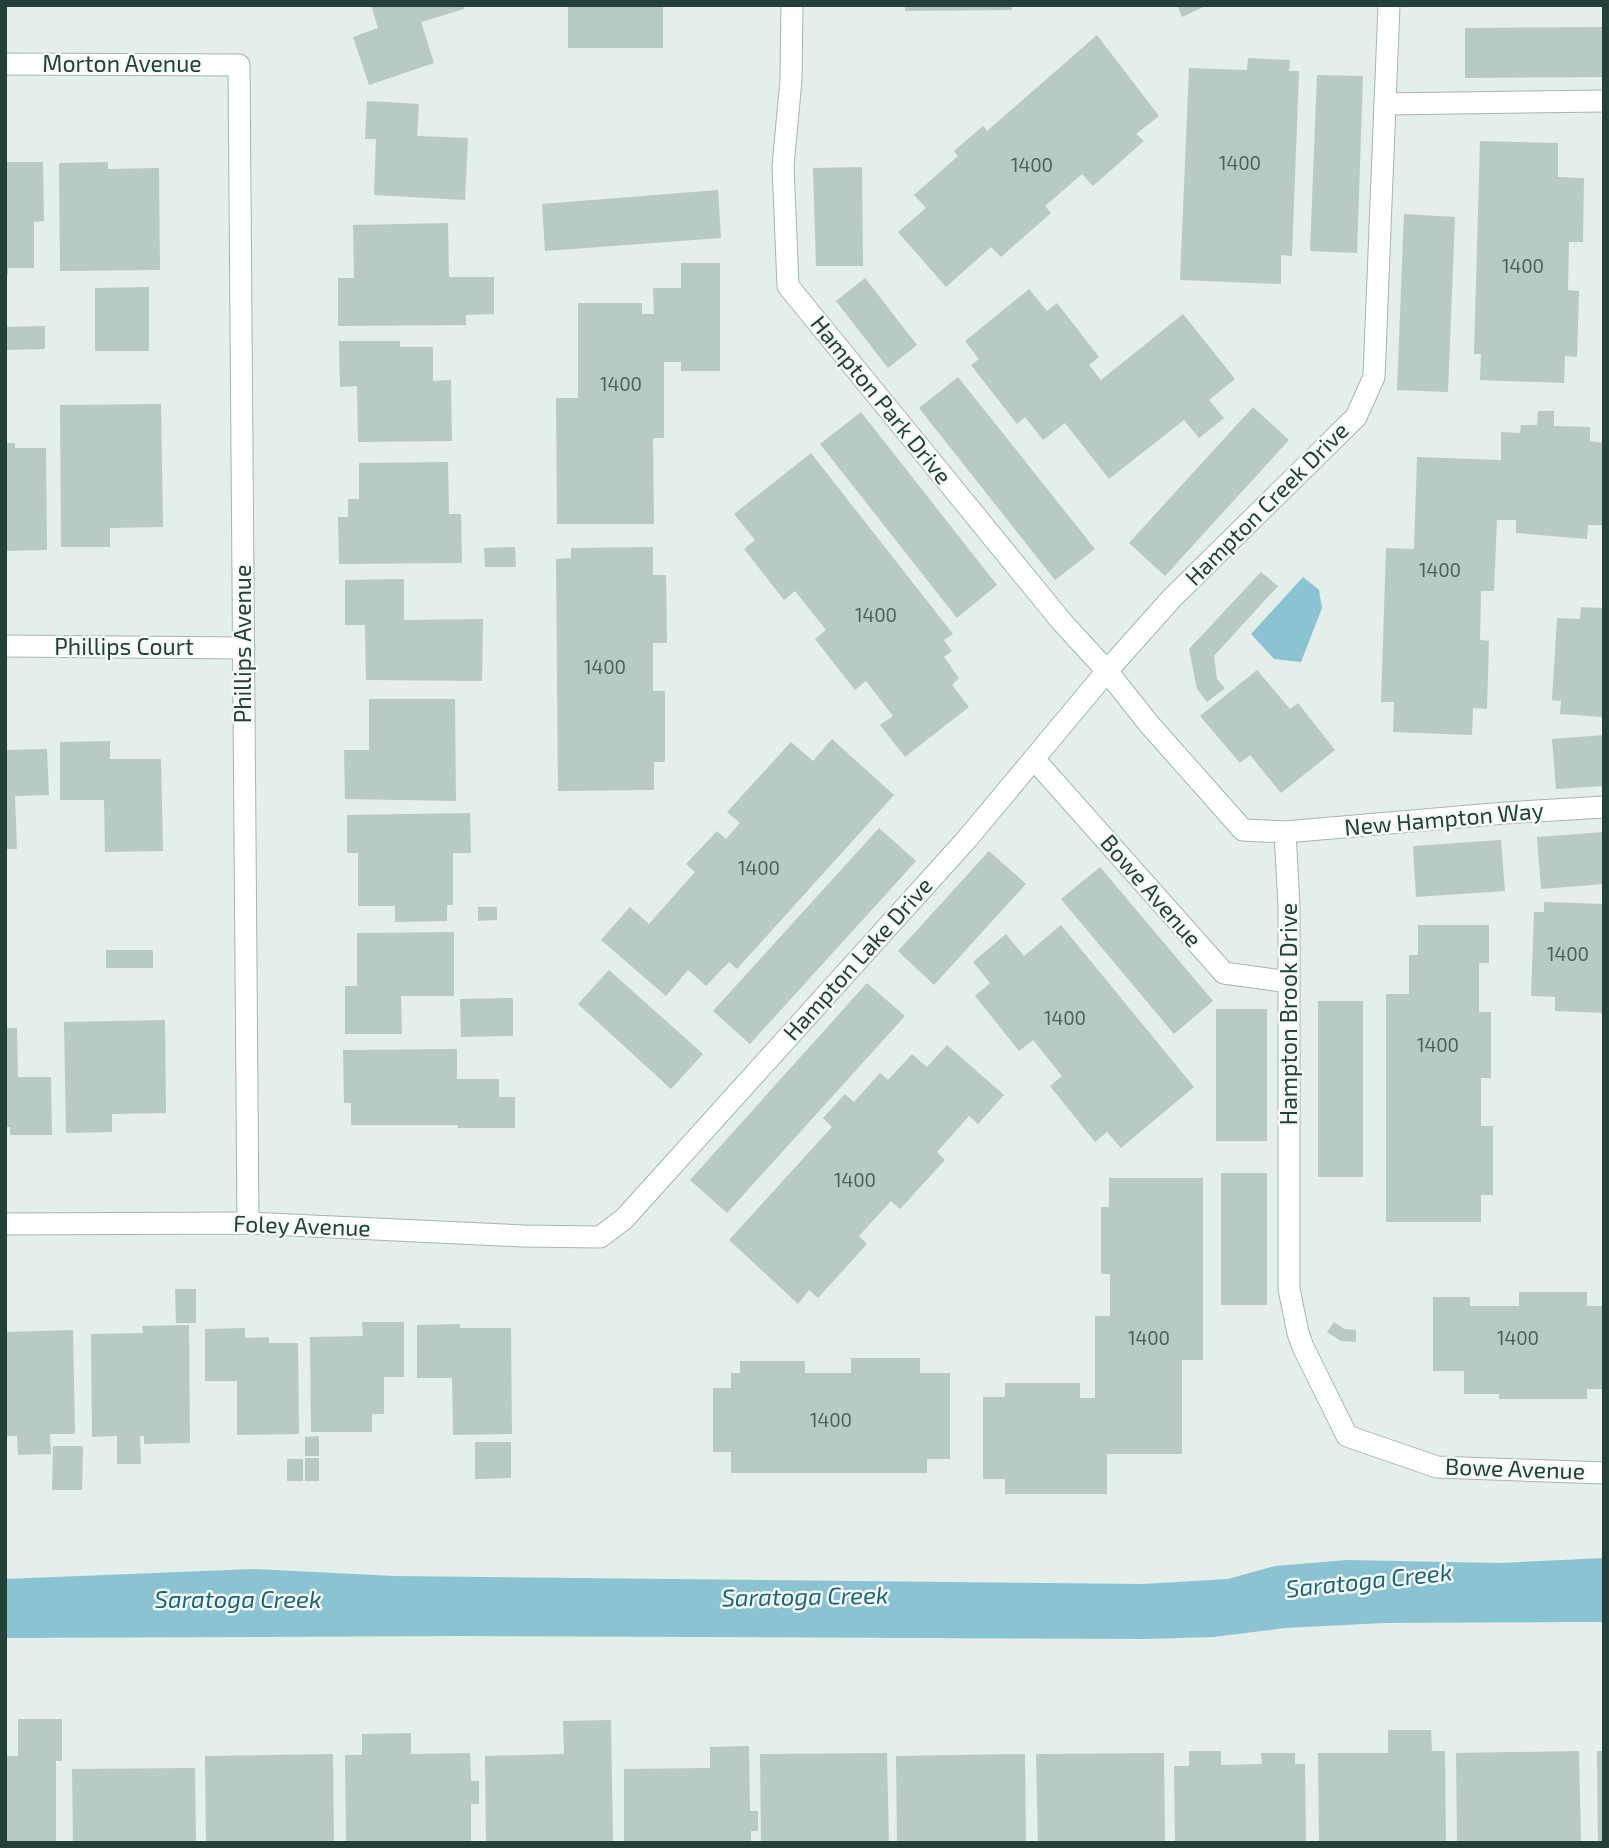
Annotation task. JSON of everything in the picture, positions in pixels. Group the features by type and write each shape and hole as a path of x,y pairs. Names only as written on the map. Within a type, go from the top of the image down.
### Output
{"street":[{"name":"Hampton Park Drive","path":"792,5 792,80 783,166 788,286 1062,622 1107,671"},
{"name":"Hampton Creek Drive","path":"1107,671 1172,598 1356,416 1374,377 1389,5"},
{"name":"Morton Avenue","path":"5,64 239,65"},
{"name":"Phillips Avenue","path":"239,65 248,1223"},
{"path":"1385,104 1604,101"},
{"name":"Phillips Court","path":"5,646 244,648"},
{"path":"1107,671 1149,724 1243,830 1285,832"},
{"name":"Hampton Lake Drive","path":"600,1237 624,1219 967,839 1107,671"},
{"name":"Bowe Avenue","path":"1034,759 1224,973 1289,982"},
{"name":"New Hampton Way","path":"1285,832 1604,807"},
{"name":"Hampton Brook Drive","path":"1285,832 1289,905 1289,1289 1303,1347 1347,1436"},
{"name":"Foley Avenue","path":"5,1224 248,1223 509,1236 600,1237"},
{"name":"Bowe Avenue","path":"1347,1436 1437,1467 1604,1472"}],"water":[{"path":"1303,577 1319,590 1322,608 1301,662 1274,659 1251,634"},
{"name":"Saratoga Creek","path":"1604,1558 1604,1622 1384,1623 1285,1628 1213,1637 1146,1639 461,1636 5,1638 5,1579 254,1569 394,1576 1143,1584 1228,1579 1275,1566 1347,1560 1500,1563"}],"building":[{"path":"371,5 463,5 464,9 421,22 434,63 369,85 353,37 378,28"},
{"path":"568,5 663,5 663,48 568,48"},
{"path":"905,5 1012,5 1012,10 905,11"},
{"path":"1177,5 1208,5 1182,17"},
{"path":"1604,27 1604,77 1465,78 1465,28"},
{"path":"1097,35 1159,116 1136,134 1144,141 1093,186 1082,174 1045,206 1051,213 1001,257 991,247 946,287 898,232 926,208 914,195 958,156 954,151 983,126 987,131"},
{"path":"1248,58 1290,60 1289,71 1299,71 1292,256 1281,255 1281,284 1180,280 1189,68 1247,70"},
{"path":"1317,75 1363,76 1357,253 1310,251"},
{"path":"367,101 419,104 417,136 468,138 465,200 374,195 376,139 365,139"},
{"path":"1480,141 1558,143 1558,177 1584,178 1583,242 1569,242 1568,290 1579,291 1577,357 1565,356 1564,383 1480,380 1481,354 1474,354"},
{"path":"5,162 43,162 44,221 34,222 34,268 8,268 8,275 5,275"},
{"path":"108,162 108,169 159,168 160,270 60,271 59,163"},
{"path":"862,167 863,266 816,266 813,168"},
{"path":"718,190 721,238 545,251 542,204"},
{"path":"1404,214 1455,217 1448,392 1397,390"},
{"path":"448,223 449,277 494,277 494,314 466,315 466,325 338,326 338,278 354,278 353,225"},
{"path":"681,263 720,263 720,371 681,371 681,362 664,362 664,438 653,438 654,524 557,524 556,398 578,398 578,303 642,303 642,314 654,314 653,288 681,288"},
{"path":"865,278 917,345 888,368 836,301"},
{"path":"149,287 149,351 95,351 95,288"},
{"path":"1029,289 1047,311 1057,303 1099,357 1089,365 1101,380 1183,314 1235,379 1209,400 1224,418 1199,438 1184,420 1109,479 1065,423 1043,440 1025,417 1017,424 971,365 979,359 965,341"},
{"path":"45,326 45,349 5,350 5,327"},
{"path":"339,341 400,341 400,347 433,347 433,381 451,380 452,441 358,442 357,386 340,387"},
{"path":"958,377 1095,549 1055,580 919,408"},
{"path":"161,404 163,527 110,528 110,547 61,547 60,405"},
{"path":"1253,407 1289,440 1165,576 1129,543"},
{"path":"1538,411 1554,411 1554,426 1590,427 1590,441 1604,443 1604,525 1588,525 1587,539 1516,533 1516,520 1497,520 1494,591 1481,591 1480,640 1489,641 1487,709 1473,708 1472,735 1393,732 1394,702 1381,702 1386,548 1414,549 1417,457 1501,460 1501,432 1520,433 1521,425 1537,425"},
{"path":"861,412 997,585 957,618 820,444"},
{"path":"5,443 15,443 15,448 46,448 47,550 5,551"},
{"path":"811,453 953,634 944,640 952,651 944,657 959,678 952,685 969,707 905,757 880,725 893,716 866,681 855,690 815,639 826,630 795,591 784,600 744,549 755,540 734,514"},
{"path":"448,462 449,514 461,514 462,563 339,564 338,517 348,517 348,499 359,499 359,463"},
{"path":"515,547 516,567 485,567 484,548"},
{"path":"653,547 653,575 666,575 667,643 653,643 653,691 665,691 665,762 654,762 654,790 558,791 556,559 571,558 571,548"},
{"path":"1261,572 1278,586 1214,656 1217,679 1225,688 1207,702 1197,689 1189,649"},
{"path":"404,579 404,620 483,619 482,681 366,680 365,625 345,625 345,580"},
{"path":"1581,607 1604,608 1604,717 1560,714 1561,701 1552,700 1557,618 1580,619"},
{"path":"1257,670 1290,709 1298,703 1335,750 1281,793 1250,755 1240,763 1200,716"},
{"path":"369,699 455,699 456,801 345,799 344,750 369,750"},
{"path":"1604,735 1604,786 1556,789 1552,739"},
{"path":"832,739 894,795 737,969 729,962 706,986 688,970 666,996 601,940 630,907 649,924 695,872 686,864 717,831 726,839 740,823 727,812 791,742 813,761"},
{"path":"110,741 110,759 161,759 163,851 105,852 104,800 60,800 60,742"},
{"path":"47,749 49,795 15,796 17,849 5,849 5,750"},
{"path":"470,813 471,853 453,853 453,905 447,905 447,921 395,922 395,906 358,906 358,853 347,853 347,815"},
{"path":"879,828 916,861 750,1044 713,1011"},
{"path":"1604,832 1604,884 1541,889 1537,837"},
{"path":"1501,840 1505,891 1416,897 1413,846"},
{"path":"989,851 1026,884 934,985 898,951"},
{"path":"1100,867 1213,1001 1174,1034 1061,899"},
{"path":"1544,902 1604,904 1604,1013 1555,1011 1555,997 1531,996 1534,912 1544,912"},
{"path":"478,907 497,907 497,920 478,921"},
{"path":"1061,925 1194,1087 1121,1148 1107,1132 1095,1142 1050,1086 1062,1076 1033,1040 1019,1051 975,996 990,983 973,962 1006,934 1024,956"},
{"path":"1418,925 1489,925 1489,963 1479,963 1479,1012 1491,1012 1491,1078 1481,1078 1481,1126 1493,1126 1493,1195 1481,1195 1481,1222 1386,1222 1386,994 1409,994 1409,955 1418,955"},
{"path":"454,932 454,996 401,996 402,1034 345,1034 345,986 357,986 357,933"},
{"path":"106,950 153,950 153,968 106,968"},
{"path":"609,970 703,1054 671,1089 578,1004"},
{"path":"867,983 905,1016 727,1213 690,1180"},
{"path":"513,998 513,1036 461,1037 460,999"},
{"path":"1318,1001 1363,1001 1363,1177 1318,1177"},
{"path":"1216,1009 1267,1009 1267,1141 1216,1141"},
{"path":"165,1020 166,1113 112,1114 112,1132 66,1133 64,1022"},
{"path":"5,1028 17,1028 18,1077 51,1077 52,1135 10,1135 10,1127 5,1127"},
{"path":"947,1045 1004,1095 978,1124 969,1116 937,1152 945,1160 900,1209 891,1201 859,1236 867,1244 818,1298 809,1290 798,1304 729,1240 832,1127 823,1118 845,1094 854,1102 880,1073 888,1080 912,1054 927,1067"},
{"path":"457,1049 457,1079 499,1079 499,1097 515,1097 515,1128 351,1125 351,1103 344,1103 343,1050"},
{"path":"1221,1173 1267,1173 1267,1305 1221,1305"},
{"path":"1109,1178 1203,1178 1203,1360 1182,1360 1182,1454 1107,1454 1107,1494 1005,1494 1005,1479 983,1479 983,1397 1005,1397 1005,1383 1080,1383 1080,1398 1095,1398 1095,1316 1110,1316 1110,1274 1101,1274 1101,1207 1109,1207"},
{"path":"175,1289 196,1289 196,1323 176,1323"},
{"path":"1519,1292 1587,1292 1587,1306 1604,1306 1604,1389 1587,1389 1587,1399 1499,1399 1499,1394 1464,1394 1464,1371 1433,1371 1433,1297 1470,1297 1470,1306 1519,1306"},
{"path":"362,1322 404,1322 404,1377 384,1377 384,1414 372,1414 372,1432 311,1432 310,1337 363,1336"},
{"path":"1334,1322 1344,1329 1356,1330 1356,1342 1341,1341 1327,1332"},
{"path":"460,1324 460,1328 511,1328 512,1434 453,1435 452,1378 417,1378 417,1325"},
{"path":"189,1325 190,1443 144,1444 144,1436 140,1436 141,1464 117,1464 117,1436 92,1437 91,1334 143,1333 142,1326"},
{"path":"245,1328 245,1338 269,1337 269,1343 298,1343 299,1434 237,1435 237,1381 205,1381 205,1329"},
{"path":"73,1330 75,1434 50,1434 51,1454 18,1455 17,1436 5,1436 5,1332"},
{"path":"851,1358 920,1358 920,1373 950,1373 950,1459 927,1459 927,1473 731,1473 731,1452 713,1452 713,1388 731,1388 731,1373 740,1373 740,1361 805,1361 805,1373 851,1373"},
{"path":"319,1436 319,1456 305,1456 305,1437"},
{"path":"475,1442 511,1442 511,1478 475,1479"},
{"path":"53,1446 83,1446 82,1490 52,1490"},
{"path":"305,1458 319,1458 319,1481 305,1481"},
{"path":"287,1459 303,1459 303,1481 287,1481"},
{"path":"18,1719 62,1719 62,1761 56,1761 56,1843 5,1843 5,1756 18,1756"},
{"path":"611,1720 613,1843 486,1843 485,1756 564,1754 563,1721"},
{"path":"1388,1730 1431,1730 1432,1751 1445,1751 1446,1843 1319,1843 1318,1753 1388,1753"},
{"path":"411,1733 411,1754 470,1753 471,1781 479,1781 479,1804 471,1804 471,1843 346,1843 345,1755 362,1755 362,1734"},
{"path":"749,1746 750,1811 758,1811 758,1831 751,1831 751,1843 624,1843 624,1769 710,1768 710,1747"},
{"path":"1189,1751 1221,1751 1221,1765 1262,1764 1261,1753 1295,1753 1295,1764 1305,1764 1306,1843 1175,1843 1174,1766 1189,1766"},
{"path":"1579,1751 1581,1843 1457,1843 1456,1753"},
{"path":"1597,1751 1604,1751 1604,1843 1598,1843"},
{"path":"887,1753 889,1843 761,1843 760,1754"},
{"path":"1164,1753 1165,1843 1038,1843 1036,1754"},
{"path":"333,1754 334,1843 206,1843 205,1756"},
{"path":"1025,1754 1026,1843 897,1843 896,1756"},
{"path":"195,1768 196,1843 73,1843 72,1769"}]}
